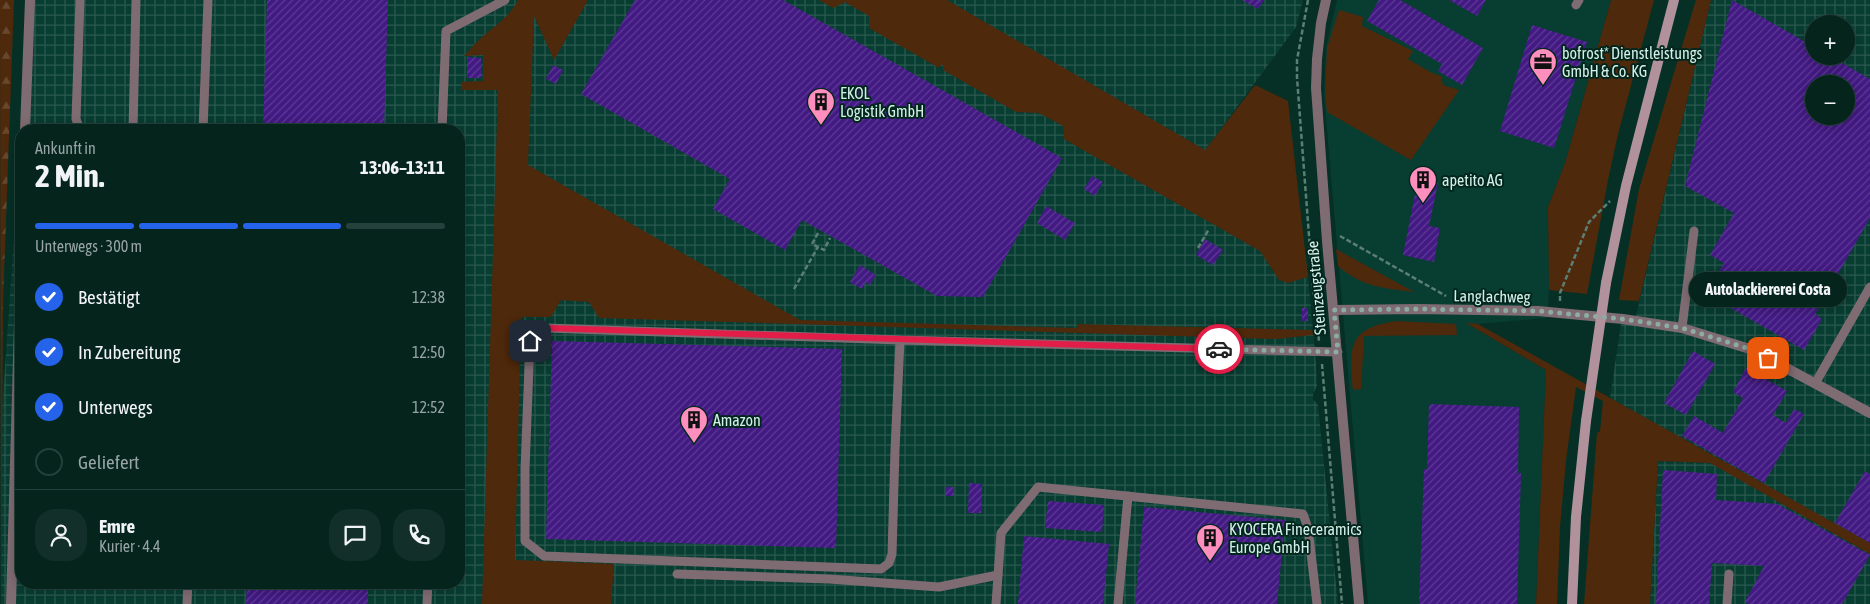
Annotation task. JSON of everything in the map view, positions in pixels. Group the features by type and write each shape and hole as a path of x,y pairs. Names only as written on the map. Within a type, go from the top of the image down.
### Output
{"main road":[{"path":"1572,604 1576,517 1586,421 1606,283 1626,186 1674,0"}],"street":[{"path":"25,124 30,0"},
{"name":"Steinzeugstraße","path":"1326,0 1318,50 1316,88 1358,604"},
{"name":"Langlachweg","path":"1334,310 1418,309 1559,312 1682,328 1753,350 1816,382 1870,413"},
{"path":"11,604 15,464"}],"lane":[{"path":"78,124 76,119 80,0"},
{"path":"133,124 136,0"},
{"path":"203,124 208,0"},
{"path":"442,124 446,31 505,0"},
{"path":"1682,328 1694,231"},
{"path":"1816,382 1870,287"},
{"path":"900,340 894,450 892,554 889,563 881,569 544,556 525,541 525,469 530,341 536,331 546,328 1338,352"},
{"path":"996,604 1001,533 1038,487 1303,514 1308,528 1317,604"},
{"path":"1118,604 1128,496"},
{"path":"677,574 830,579 939,587 998,575"},
{"path":"1727,604 1729,574"},
{"path":"187,604 188,589"},
{"path":"428,589 428,604"}],"path":[{"path":"1308,0 1297,60 1297,78 1313,288 1321,352 1342,604"},
{"path":"1560,292 1589,222 1626,186"},
{"path":"1326,228 1444,294 1459,310"},
{"path":"1198,248 1209,229"},
{"path":"818,232 812,244 824,250 830,238"},
{"path":"794,289 818,247"}],"shaded area":[{"path":"31,0 1303,0 1296,27 1206,149 1301,227 1307,265 1316,364 1317,386 1313,399 1318,405 1338,604 1,604 2,412 15,223 15,589 465,589 465,124 22,124"},
{"path":"1337,0 1611,0 1565,163 1548,207 1549,290 1547,318 1468,324 1546,370 1536,604 1368,604 1324,94 1326,48"},
{"path":"1711,0 1870,0 1870,604 1650,604 1658,461 1709,463 1714,456 1610,398 1621,324 1634,324"}],"green space":[{"path":"0,0 14,0 3,301 1,604"},
{"path":"518,0 588,0 554,60 534,16 528,165 800,320 1077,328 1077,324 1313,330 1313,335 1276,339 599,318 589,302 561,300 551,317 521,317 515,560 614,564 611,604 482,604 498,90 461,90 462,82 483,81 483,55 464,56 505,17"},
{"path":"819,0 947,0 1205,150 1255,85 1288,101 1308,277 1288,283 1279,280 1260,251 1064,139 1063,126 1039,113 1016,112 943,70 943,65 939,68 869,28 869,16 845,2 833,8"},
{"path":"1611,0 1654,0 1618,134 1587,294 1549,290 1548,207 1565,163"},
{"path":"1696,0 1711,0 1639,301 1619,300 1639,189"},
{"path":"1339,10 1363,17 1362,26 1413,51 1408,59 1441,76 1443,85 1459,90 1411,160 1327,112 1325,92 1327,48"},
{"path":"1336,249 1414,292 1383,288 1356,278 1338,266"},
{"path":"1396,321 1456,324 1457,335 1364,336 1361,389 1353,390 1351,363 1355,343 1360,335 1368,329"},
{"path":"1466,323 1478,324 1870,543 1870,554 1710,463 1658,461 1650,604 1584,604 1597,433 1600,431 1603,401 1576,387 1566,460 1560,527 1557,604 1536,604 1546,370"}],"building":[{"path":"267,0 388,0 384,124 263,124"},
{"name":"EKOL Logistik GmbH","path":"635,0 783,0 1062,158 983,297 937,296 802,220 785,250 713,209 730,179 581,94"},
{"path":"1242,0 1264,0 1258,9"},
{"path":"1379,0 1400,0 1483,48 1462,85 1438,71 1442,64 1367,21"},
{"path":"1449,0 1486,0 1477,16"},
{"path":"1732,0 1805,42 1805,65 1846,65 1870,79 1870,218 1815,314 1822,319 1804,350 1706,294 1724,263 1710,255 1734,213 1685,186"},
{"name":"bofrost* Dienstleistungs GmbH & Co. KG","path":"1532,25 1587,42 1554,148 1500,131"},
{"path":"467,57 481,58 481,78 467,78"},
{"path":"553,65 563,70 556,84 546,79"},
{"path":"1092,176 1103,182 1095,196 1084,189"},
{"name":"apetito AG","path":"1418,179 1438,183 1429,226 1440,228 1434,262 1403,255"},
{"path":"1046,206 1075,223 1065,240 1037,223"},
{"path":"1205,239 1223,250 1213,265 1196,255"},
{"path":"860,265 876,275 870,285 866,282 862,289 850,282"},
{"path":"1302,308 1308,308 1308,321 1302,321"},
{"name":"Amazon","path":"552,341 842,349 836,548 546,539"},
{"path":"1693,351 1715,364 1686,415 1664,403"},
{"path":"1746,368 1787,391 1773,415 1786,423 1794,409 1804,414 1764,483 1682,436 1694,416 1723,433 1743,398 1733,392"},
{"path":"1429,404 1519,407 1518,473 1521,473 1517,604 1419,604 1424,469 1427,469"},
{"path":"1663,470 1717,474 1716,500 1777,504 1870,555 1842,604 1748,604 1745,602 1764,566 1712,563 1709,604 1656,604"},
{"path":"1865,471 1870,474 1870,543 1835,523"},
{"path":"969,483 982,484 981,513 968,513"},
{"path":"946,487 954,487 954,496 946,496"},
{"path":"1048,501 1104,505 1102,532 1045,528"},
{"name":"KYOCERA Fineceramics Europe GmbH","path":"1144,507 1285,520 1277,604 1135,604"},
{"path":"1024,536 1109,544 1103,604 1018,604"},
{"path":"247,589 368,589 368,604 246,604"}],"way so far":[{"path":"1219,349 1338,352 1334,310 1418,309 1559,312 1623,319 1682,328 1753,350 1768,358"}],"place":[{"name":"bofrost* Dienstleistungs GmbH & Co. KG","path":"1543,86"},
{"name":"EKOL Logistik GmbH","path":"821,126"},
{"name":"apetito AG","path":"1423,204"},
{"name":"Autolackiererei Costa","path":"1768,358"},
{"name":"Amazon","path":"694,444"},
{"name":"KYOCERA Fineceramics Europe GmbH","path":"1210,562"}],"route":[{"path":"530,341 536,331 546,328 1219,349"}]}
